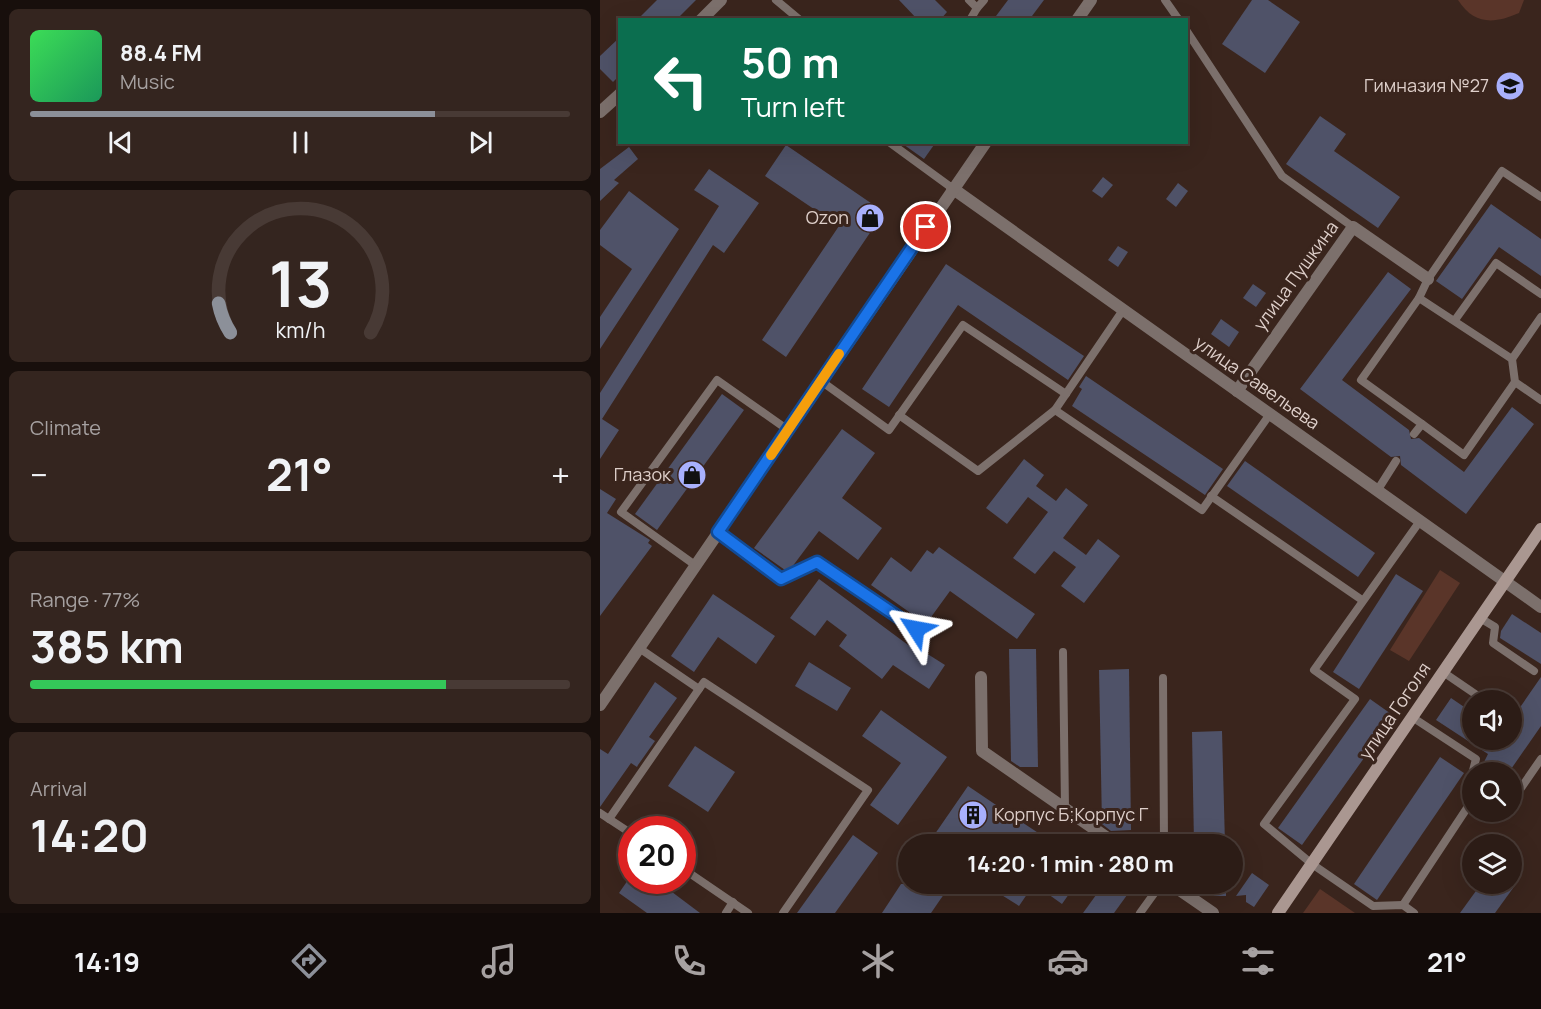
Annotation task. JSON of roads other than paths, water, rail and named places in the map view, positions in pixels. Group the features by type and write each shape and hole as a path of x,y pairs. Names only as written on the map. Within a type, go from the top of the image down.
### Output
{"main road":[{"name":"улица Гоголя","path":"1278,913 1541,529"}],"street":[{"path":"708,18 721,0"},
{"path":"1078,18 1091,0"},
{"path":"600,112 618,96"},
{"path":"602,696 639,648 952,188 985,144"},
{"name":"улица Савельева","path":"952,188 1541,607"},
{"name":"улица Пушкина","path":"1237,391 1353,227 1428,279"},
{"path":"981,677 982,751 1101,834"},
{"path":"1184,894 1208,912"}],"lane":[{"path":"776,0 798,18"},
{"path":"969,0 977,8"},
{"path":"971,18 984,0"},
{"path":"1165,0 1178,18"},
{"path":"1188,33 1282,176 1353,227"},
{"path":"892,144 952,188"},
{"path":"1541,197 1502,171 1428,279 1419,298 1361,380 1464,455 1515,382 1512,359 1541,317"},
{"path":"1455,320 1496,263 1541,294"},
{"path":"1419,298 1512,359"},
{"path":"899,415 978,471 1055,410 1123,310"},
{"path":"821,381 889,430 963,325 1066,394"},
{"path":"695,566 621,512 717,380 788,430"},
{"path":"1515,382 1541,400"},
{"path":"1055,410 1202,510 1270,414"},
{"path":"1414,434 1422,424"},
{"path":"1377,490 1396,461"},
{"path":"1211,496 1362,600"},
{"path":"1414,913 1403,905 1373,906 1312,864 1264,824 1355,699 1314,670 1420,521"},
{"path":"718,532 781,579 817,562 916,629"},
{"path":"1480,618 1495,627 1492,643 1534,671"},
{"path":"639,648 699,689"},
{"path":"1063,652 1065,809"},
{"path":"1443,672 1469,690"},
{"path":"1163,678 1164,834"},
{"path":"609,819 704,682 868,790 783,913"},
{"path":"1412,717 1476,759 1475,762"},
{"path":"1522,787 1541,759"},
{"path":"600,813 618,825"},
{"path":"1403,905 1462,816"},
{"path":"696,877 748,913"},
{"path":"1140,913 1154,894"},
{"path":"726,913 733,902"}],"place":[{"name":"Гимназия №27","path":"1510,86"},
{"name":"Ozon","path":"870,218"},
{"name":"Глазок","path":"692,475"},
{"name":"Корпус Б;Корпус Г","path":"973,815"}]}
